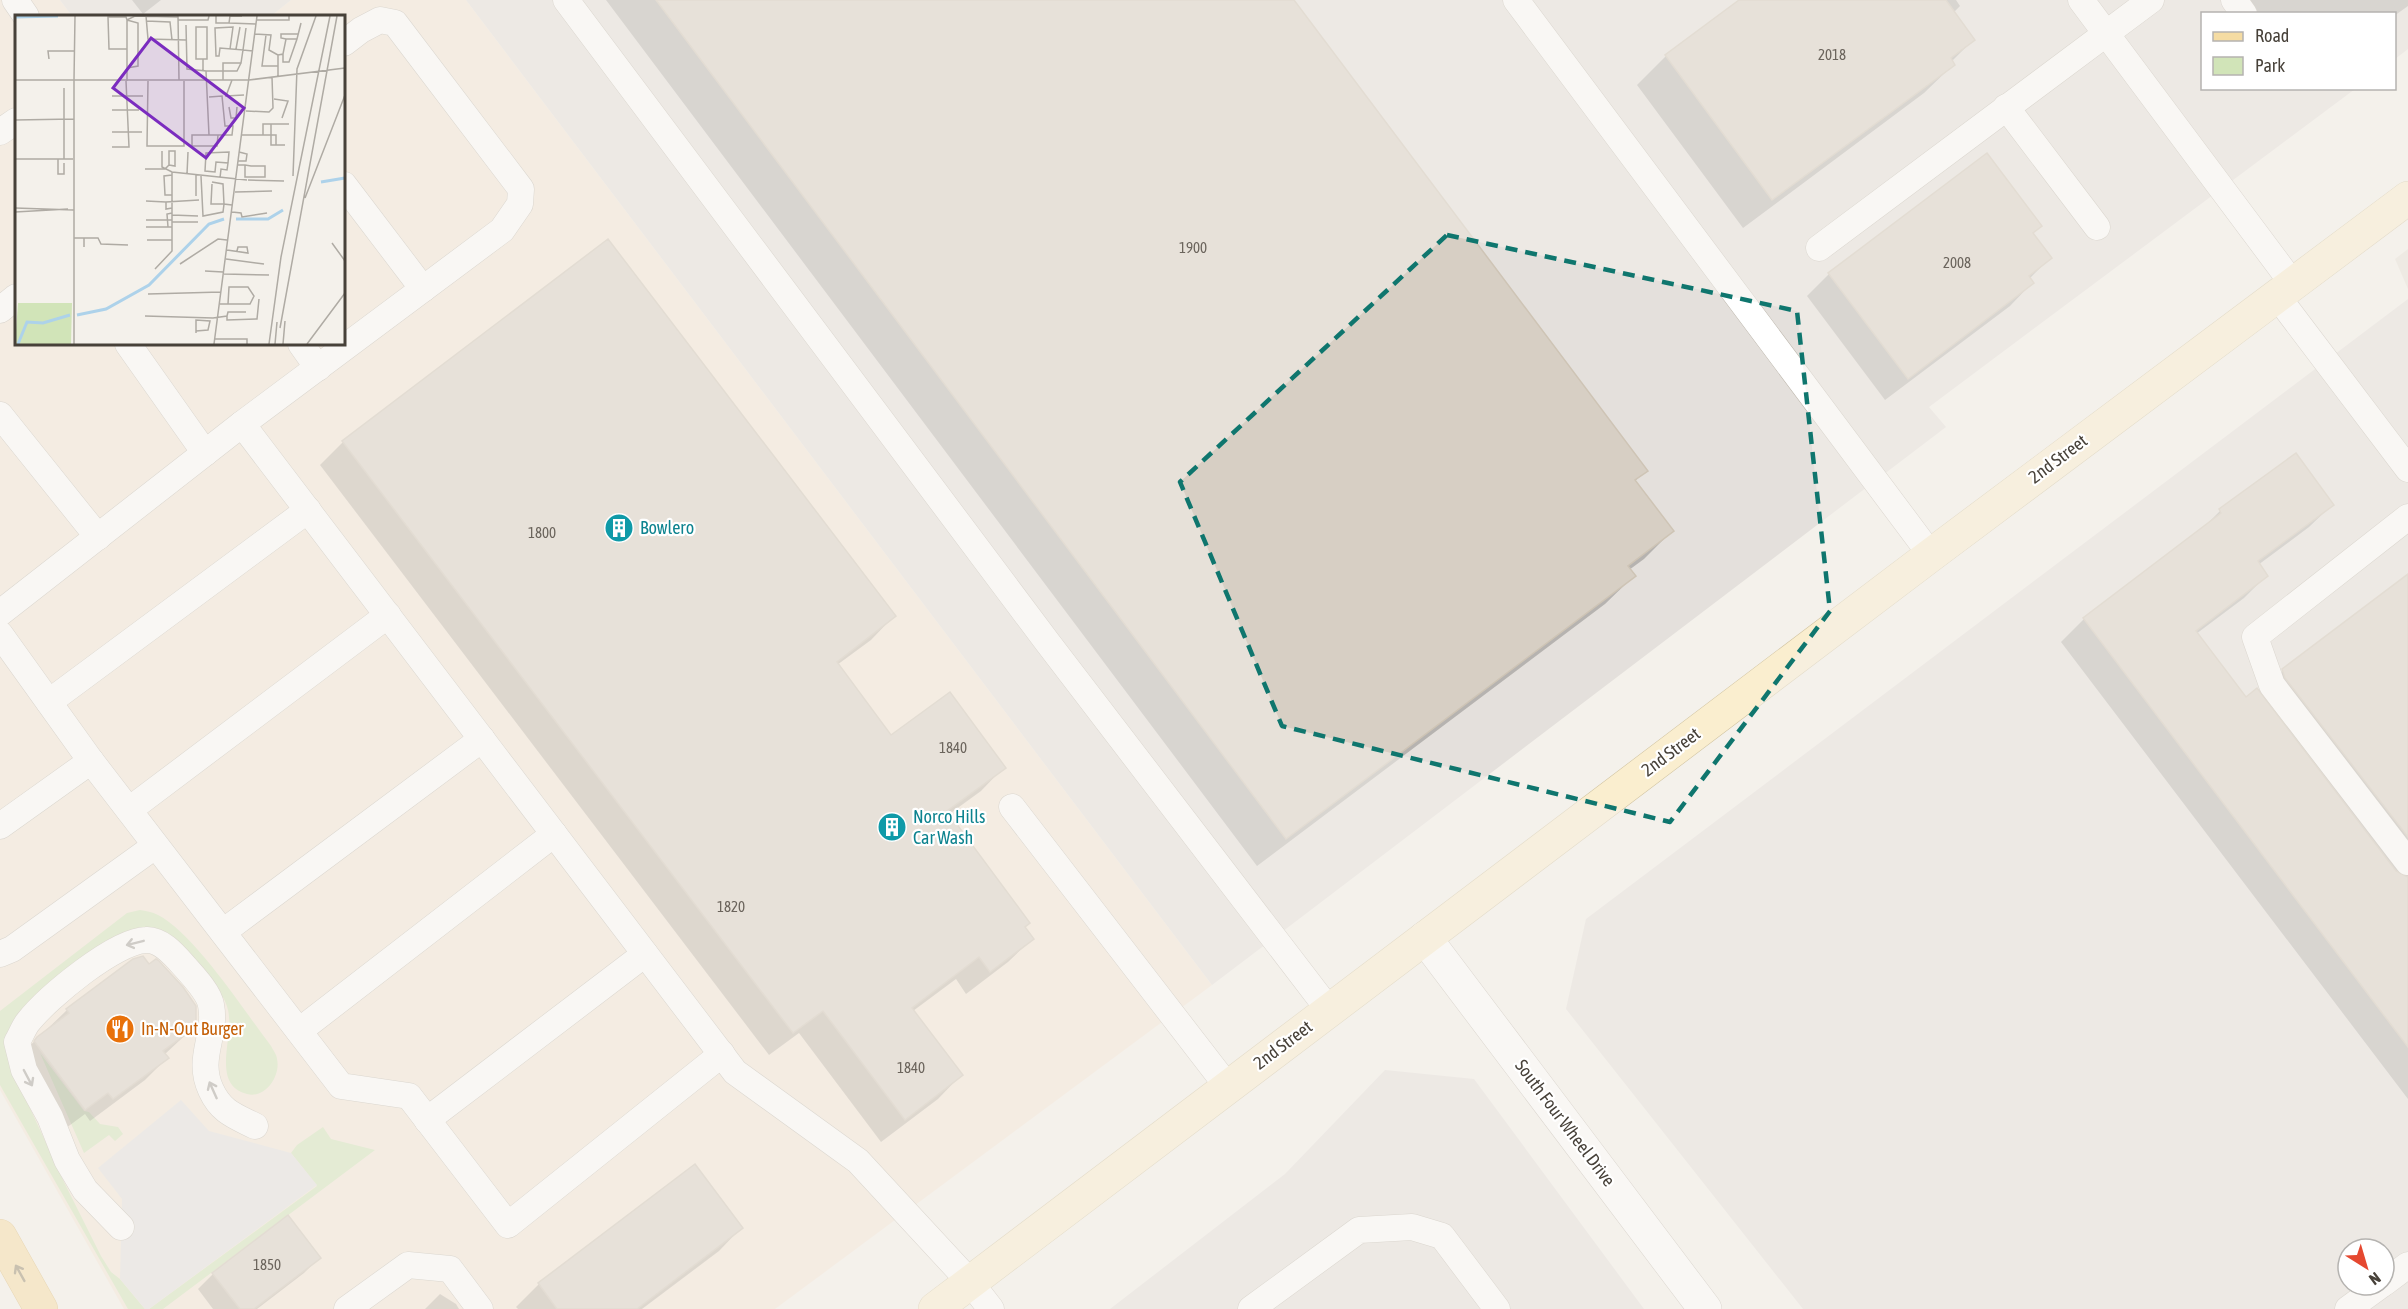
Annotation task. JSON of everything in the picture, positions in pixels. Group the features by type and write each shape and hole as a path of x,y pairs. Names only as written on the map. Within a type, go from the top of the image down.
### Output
{"main road":[{"name":"2nd Street","path":"935,1309 1931,555 2408,198"},
{"path":"0,1236 41,1309"}],"street":[{"name":"South Four Wheel Drive","path":"1425,938 1705,1309"}],"lane":[{"path":"15,0 25,15"},
{"path":"566,0 1048,643 1329,1010"},
{"path":"1516,0 1931,555"},
{"path":"2081,0 2408,469"},
{"path":"1819,248 2151,0"},
{"path":"0,613 242,424 502,230 520,204 521,189 395,23 380,20 345,42"},
{"path":"2006,107 2097,227"},
{"path":"0,132 15,122"},
{"path":"345,186 423,289"},
{"path":"0,310 15,298"},
{"path":"129,345 205,453"},
{"path":"302,345 318,368"},
{"path":"0,415 98,537"},
{"path":"242,424 735,1072 858,1161 970,1282 991,1309"},
{"path":"49,702 308,510"},
{"path":"2408,517 2255,637 2272,685 2408,862"},
{"path":"129,810 388,615"},
{"path":"0,634 155,846 341,1086 408,1096 508,1225 722,1054"},
{"path":"223,932 482,739"},
{"path":"0,826 91,761"},
{"path":"1012,807 1228,1087"},
{"path":"299,1031 554,834"},
{"path":"4,956 155,846"},
{"path":"121,1227 85,1190 67,1160 50,1117 24,1070 17,1042 28,1022 56,993 123,945 148,939 169,949 193,976 211,1003 212,1029 204,1060 210,1089 225,1112 255,1126"},
{"path":"427,1119 645,954"},
{"path":"1251,1309 1359,1230 1412,1227 1442,1236 1497,1309"},
{"path":"346,1309 408,1265 450,1269 480,1309"},
{"path":"2348,1309 2364,1297"}],"highlighted area":[{"path":"1447,235 1797,311 1830,611 1670,822 1282,726 1180,482"}],"shaded area":[{"path":"0,0 60,0 71,15 15,15 15,345 345,345 345,15 272,15 291,0 466,0 1212,985 775,1309 124,1309 0,1090"},
{"path":"60,0 291,0 272,15 71,15"},
{"path":"466,0 2408,0 2408,49 2396,58 2396,12 2201,12 2201,90 2354,90 1929,407 1946,427 1212,985"},
{"path":"2408,249 2408,289 2395,259"},
{"path":"2408,299 2408,1309 1803,1309 1566,1009 1586,919"},
{"path":"1385,1070 1474,1079 1644,1309 1110,1309 1285,1174"},
{"path":"181,1100 209,1131 291,1153 317,1185 149,1309 145,1309 120,1279 122,1199 98,1168"}],"green space":[{"path":"140,910 156,914 172,924 203,955 271,1046 278,1066 270,1085 260,1093 247,1094 236,1089 230,1082 227,1072 229,1017 224,999 179,942 171,935 158,930 13,1022 5,1037 11,1067 101,1256 111,1272 120,1279 145,1309 128,1309 0,1085 0,1011 127,913"},
{"path":"40,1053 84,1111 89,1112 100,1124 118,1127 123,1134 115,1141 109,1135 84,1153"},
{"path":"323,1127 331,1139 375,1150 163,1309 149,1309 317,1186 291,1153 297,1145"}],"building":[{"path":"656,0 1294,0 1648,471 1635,480 1674,531 1628,566 1636,576 1286,839"},
{"path":"1739,0 1946,0 1975,40 1951,58 1955,65 1772,200 1665,55"},
{"path":"1987,153 2042,226 2033,233 2052,258 2029,276 2034,283 1908,379 1828,273"},
{"name":"Bowlero","path":"608,239 896,616 837,662 891,735 950,692 1006,768 947,811 1030,923 1025,927 1034,939 990,972 979,957 912,1008 963,1075 905,1120 823,1011 793,1033 342,441"},
{"path":"2296,453 2334,505 2258,561 2268,576 2196,631 2246,697 2257,688 2396,871 2408,877 2408,1047 2083,618 2221,513 2219,509"},
{"path":"2408,574 2408,837 2285,678 2282,669"},
{"name":"In-N-Out Burger","path":"143,956 149,964 156,959 159,961 183,987 196,1006 196,1027 163,1051 169,1058 113,1099 108,1093 85,1110 34,1041 69,1013 66,1009 133,959"},
{"path":"695,1164 743,1228 637,1309 557,1309 538,1283"},
{"path":"288,1215 321,1258 254,1309 240,1309 212,1273"}],"place":[{"name":"Bowlero","path":"619,528"},
{"name":"Norco Hills Car Wash","path":"892,827"},
{"name":"In-N-Out Burger","path":"120,1029"}]}
